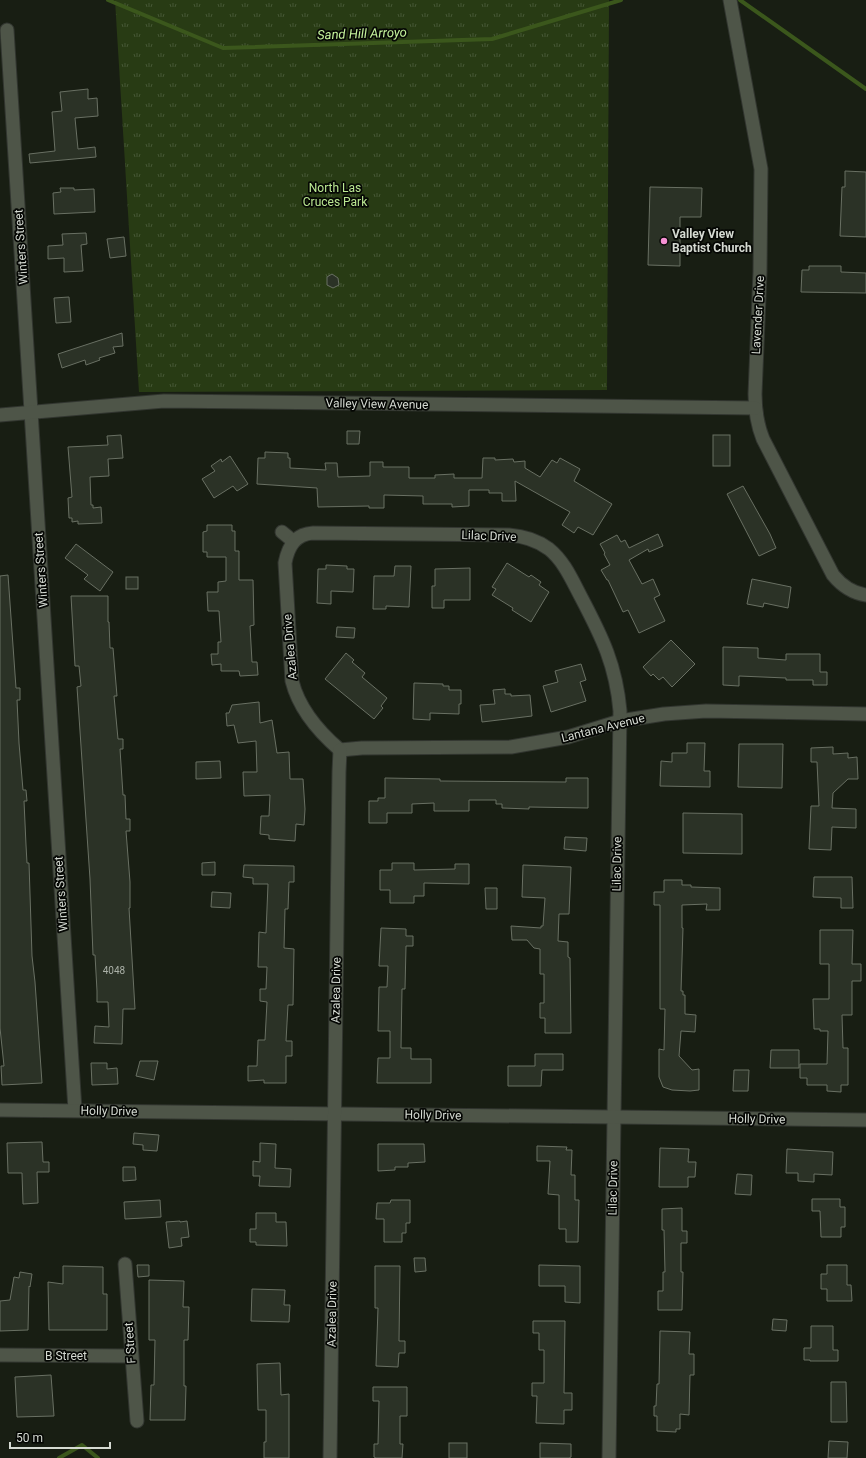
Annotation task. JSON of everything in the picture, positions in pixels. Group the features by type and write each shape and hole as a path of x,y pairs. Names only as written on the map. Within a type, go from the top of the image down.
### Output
{"street":[{"name":"Lavender Drive","path":"730,0 762,169 761,251 755,408 758,424 763,439 833,575 844,586 852,591 866,595"},
{"name":"Winters Street","path":"8,30 75,1110"},
{"name":"Valley View Avenue","path":"0,415 159,401 755,408"},
{"path":"282,532 293,541"},
{"name":"Lilac Drive","path":"293,541 302,534 313,533 509,535 538,542 552,552 564,565 604,642 615,678 619,701 620,722 609,1458"},
{"name":"Azalea Drive","path":"293,541 287,553 285,563 292,681 302,706 327,737 340,750 338,772 330,1458"},
{"name":"Lantana Avenue","path":"340,750 362,748 511,747 568,737 620,722 664,714 706,711 866,714"},
{"name":"Holly Drive","path":"0,1110 866,1120"},
{"name":"F Street","path":"126,1264 131,1356 137,1421"},
{"name":"B Street","path":"0,1356 131,1356"}],"green space":[{"name":"North Las Cruces Park","path":"115,0 609,0 607,390 139,392"}],"building":[{"path":"88,89 88,99 97,98 98,116 75,118 78,149 95,147 96,157 30,163 29,154 55,151 52,112 62,111 60,92"},
{"path":"845,171 866,172 866,237 840,236 842,187 845,187"},
{"name":"Valley View Baptist Church","path":"650,187 702,188 701,217 680,217 680,266 648,265"},
{"path":"60,188 74,188 74,190 94,189 95,212 54,214 53,193 61,192"},
{"path":"86,233 87,244 81,245 83,271 64,272 64,258 48,259 48,246 63,245 62,234"},
{"path":"124,237 126,256 110,258 107,239"},
{"path":"809,266 841,266 841,272 866,273 866,293 801,292 802,270 809,270"},
{"path":"332,274 338,278 339,285 333,288 327,285 327,277"},
{"path":"69,297 71,322 56,323 54,298"},
{"path":"122,333 123,346 113,347 115,353 99,358 100,360 86,365 85,360 62,368 58,354"},
{"path":"347,431 360,431 359,444 347,444"},
{"path":"121,435 123,458 108,459 109,476 90,477 91,505 93,505 93,508 101,507 102,523 78,524 78,521 72,522 72,518 69,518 68,498 72,497 68,447 108,445 107,436"},
{"path":"713,435 730,435 730,466 713,466"},
{"path":"265,452 288,453 288,458 290,458 290,468 326,470 325,463 337,463 338,477 370,476 370,462 383,462 383,467 409,467 409,478 435,478 435,475 454,474 454,478 482,478 483,458 495,458 495,460 513,459 514,462 525,461 525,468 540,477 552,460 557,463 560,458 580,469 574,481 612,504 593,535 578,527 574,533 562,525 570,512 515,481 516,501 502,501 502,493 489,493 489,490 469,490 469,506 452,507 452,504 423,504 423,496 384,495 384,508 369,508 369,506 318,507 317,488 257,484 258,458 265,458"},
{"path":"230,456 248,484 237,491 233,486 214,498 202,479 215,471 211,466 221,459 222,462"},
{"path":"743,486 770,534 776,548 759,556 727,494"},
{"path":"207,525 232,525 232,531 235,531 235,551 239,551 239,580 253,580 254,625 250,626 252,662 257,662 258,675 240,676 239,671 221,671 221,664 212,665 211,654 218,654 218,642 221,642 219,611 208,611 207,592 218,592 218,582 226,581 226,557 207,557 207,552 203,552 203,532 207,531"},
{"path":"658,534 663,546 649,552 648,549 629,560 642,584 653,579 660,595 654,598 665,621 639,633 628,610 623,612 608,580 601,570 610,565 600,544 617,535 621,542 625,540 629,548"},
{"path":"76,544 113,572 100,591 84,579 88,575 65,558"},
{"path":"507,563 529,577 531,575 541,582 539,585 549,592 531,622 512,610 513,608 492,595 496,589 492,587"},
{"path":"326,565 347,566 347,569 354,569 353,592 331,591 331,604 317,603 318,569 326,569"},
{"path":"395,566 411,566 409,607 386,606 386,609 373,609 374,576 394,576"},
{"path":"470,568 470,600 444,600 444,608 432,608 432,586 435,586 435,569"},
{"path":"8,575 16,688 20,688 20,700 17,700 19,743 23,790 26,790 27,801 24,801 26,845 27,863 29,863 32,956 42,1083 2,1085 1,1066 4,1066 0,1028 0,576"},
{"path":"126,577 138,577 138,589 126,589"},
{"path":"752,579 791,587 788,608 764,603 763,607 747,604"},
{"path":"71,596 108,596 110,648 113,648 117,696 114,696 118,739 123,739 123,749 120,749 123,795 125,795 126,819 130,819 130,831 126,831 130,882 129,908 135,1009 123,1009 122,1044 94,1043 95,1026 109,1027 108,1002 97,1002 77,687 81,686 79,666 75,666"},
{"path":"337,627 355,628 354,638 336,637"},
{"path":"671,640 695,664 672,687 663,677 659,680 653,674 651,676 643,667"},
{"path":"723,647 758,648 758,658 786,660 786,654 820,654 820,672 827,672 827,685 813,685 813,680 786,680 786,678 739,676 739,686 723,685"},
{"path":"346,653 354,660 352,662 365,673 362,677 387,698 381,706 383,708 374,719 325,679"},
{"path":"581,664 586,680 580,682 586,701 551,712 543,686 558,682 555,671"},
{"path":"414,683 443,684 443,686 449,686 449,690 461,690 459,714 430,713 430,720 413,719"},
{"path":"505,689 505,694 511,694 511,696 530,695 532,716 482,722 480,705 495,704 493,690"},
{"path":"259,702 260,723 272,720 277,753 289,752 290,779 303,779 305,809 304,825 296,824 295,841 269,839 269,835 260,834 261,816 269,816 270,795 244,796 243,772 257,772 256,741 238,743 234,725 227,726 226,713 229,713 232,705"},
{"path":"687,743 705,743 704,771 710,771 710,787 660,786 661,761 672,762 672,753 687,753"},
{"path":"739,744 783,744 782,788 738,787"},
{"path":"833,747 833,754 848,753 848,758 857,757 858,779 848,779 833,793 832,808 856,809 856,828 832,827 831,850 809,849 811,806 819,806 817,762 811,762 811,748"},
{"path":"220,761 221,778 196,779 196,762"},
{"path":"385,778 440,779 440,781 566,782 566,778 588,778 588,808 502,808 502,804 496,804 496,800 469,800 469,811 434,811 434,803 412,804 412,813 387,813 387,823 369,823 369,801 378,801 378,798 385,798"},
{"path":"683,813 742,814 742,854 683,853"},
{"path":"565,837 587,838 586,851 564,849"},
{"path":"215,862 215,875 202,875 202,863"},
{"path":"392,863 414,863 414,870 455,869 455,864 469,864 469,884 424,883 424,896 414,896 414,903 390,903 390,890 380,890 380,870 392,870"},
{"path":"244,865 294,866 294,882 289,882 288,909 285,909 284,948 294,949 293,1005 288,1005 286,1041 292,1041 292,1056 286,1056 286,1083 264,1083 264,1080 248,1081 248,1066 257,1066 258,1040 265,1040 267,1002 260,1001 260,989 266,989 267,967 258,967 259,932 266,933 268,884 253,884 253,878 243,877"},
{"path":"523,865 571,867 569,914 559,914 558,941 568,942 568,957 570,958 571,1033 545,1033 545,1018 540,1018 540,1003 544,1003 544,974 540,974 540,949 534,948 527,940 512,940 511,926 541,928 541,926 543,926 545,898 522,897"},
{"path":"814,877 852,877 853,908 841,908 841,898 813,897"},
{"path":"664,880 682,880 682,885 691,885 691,887 720,888 720,910 706,910 707,904 682,905 683,928 681,991 683,991 683,995 685,995 685,1014 696,1015 695,1032 681,1031 679,1056 692,1070 699,1069 699,1090 672,1090 663,1087 659,1077 659,1049 664,1050 665,1009 660,1009 660,905 654,905 654,892 664,892"},
{"path":"485,888 497,888 497,909 486,909"},
{"path":"212,892 231,893 230,908 211,907"},
{"path":"381,928 406,929 406,936 413,936 413,946 406,946 405,989 402,989 401,1048 411,1048 411,1059 431,1059 431,1083 377,1083 378,1058 390,1058 390,1031 378,1031 379,987 387,987 388,966 379,966"},
{"path":"820,930 853,930 852,964 861,964 861,981 852,981 852,1015 842,1015 843,1048 848,1048 848,1085 841,1085 841,1092 827,1091 827,1085 807,1085 807,1078 800,1078 800,1064 827,1064 828,1031 814,1029 813,999 829,999 829,964 820,964"},
{"path":"771,1050 799,1050 799,1068 770,1068"},
{"path":"535,1054 563,1054 563,1070 542,1070 541,1086 508,1086 508,1066 535,1066"},
{"path":"140,1061 158,1061 154,1080 136,1076"},
{"path":"91,1063 107,1063 107,1069 117,1068 118,1084 92,1085"},
{"path":"734,1070 749,1070 748,1091 733,1091"},
{"path":"134,1133 159,1135 157,1151 143,1150 143,1145 133,1144"},
{"path":"42,1142 43,1162 49,1162 49,1172 37,1172 38,1203 23,1204 22,1173 8,1173 7,1143"},
{"path":"260,1143 276,1144 275,1168 291,1169 290,1187 259,1186 260,1176 253,1176 253,1161 260,1162"},
{"path":"378,1144 424,1144 425,1162 408,1163 408,1167 395,1167 395,1170 378,1171"},
{"path":"537,1146 567,1147 566,1150 572,1150 571,1175 575,1175 575,1200 579,1200 578,1242 566,1242 566,1229 559,1229 559,1195 548,1194 550,1161 537,1161"},
{"path":"660,1148 689,1149 688,1162 696,1162 695,1177 688,1177 688,1187 659,1187"},
{"path":"787,1149 833,1152 832,1175 814,1174 814,1182 798,1181 798,1173 786,1173"},
{"path":"123,1167 135,1167 136,1180 123,1181"},
{"path":"737,1174 752,1175 751,1195 735,1194"},
{"path":"812,1199 840,1199 840,1207 845,1207 845,1227 841,1227 841,1237 821,1237 820,1211 812,1211"},
{"path":"160,1200 161,1217 125,1219 124,1202"},
{"path":"391,1200 410,1200 410,1223 406,1223 406,1233 402,1233 402,1242 384,1242 384,1219 376,1219 377,1203 390,1203"},
{"path":"682,1208 682,1231 687,1231 687,1243 681,1243 681,1272 683,1272 682,1310 658,1310 658,1291 663,1291 663,1272 665,1272 662,1209"},
{"path":"256,1213 276,1213 276,1222 286,1222 287,1246 256,1245 256,1242 250,1242 250,1229 256,1229"},
{"path":"187,1221 189,1237 181,1238 182,1246 169,1248 166,1222"},
{"path":"414,1258 425,1258 426,1271 415,1272"},
{"path":"137,1265 149,1265 149,1276 138,1277"},
{"path":"539,1265 580,1266 580,1303 565,1302 565,1286 539,1286"},
{"path":"827,1265 847,1265 847,1285 851,1285 852,1301 827,1301 827,1289 821,1289 821,1274 827,1274"},
{"path":"63,1266 103,1267 103,1294 107,1294 107,1330 49,1330 48,1282 63,1284"},
{"path":"375,1266 400,1266 399,1341 405,1341 405,1353 399,1353 398,1367 376,1366 378,1308 375,1308"},
{"path":"20,1272 32,1274 30,1287 29,1286 28,1330 0,1331 0,1301 10,1300 14,1277 19,1278"},
{"path":"149,1280 184,1281 183,1307 189,1307 188,1340 184,1340 184,1386 186,1386 185,1420 150,1420 151,1385 154,1385 155,1340 149,1340"},
{"path":"252,1289 285,1290 284,1305 290,1305 289,1322 251,1321"},
{"path":"773,1319 787,1320 786,1331 772,1330"},
{"path":"533,1321 565,1321 564,1393 572,1393 572,1410 564,1410 564,1424 536,1423 537,1396 532,1396 532,1383 544,1383 544,1350 539,1350 539,1333 533,1333"},
{"path":"811,1326 833,1326 833,1350 838,1350 838,1361 804,1360 804,1348 811,1348"},
{"path":"660,1331 690,1332 689,1354 694,1354 694,1375 690,1375 689,1415 680,1414 680,1429 676,1429 676,1432 657,1431 657,1416 654,1416 657,1384 659,1384"},
{"path":"280,1363 281,1395 289,1394 289,1458 264,1458 264,1442 266,1442 266,1410 258,1410 257,1364"},
{"path":"51,1375 54,1416 17,1417 15,1377"},
{"path":"831,1382 846,1382 847,1422 831,1422"},
{"path":"373,1387 407,1387 407,1416 400,1416 400,1444 403,1444 402,1458 374,1457 374,1444 378,1444 379,1401 373,1401"},
{"path":"829,1441 848,1442 847,1458 828,1458"},
{"path":"449,1443 467,1443 467,1458 449,1458"},
{"path":"540,1443 571,1444 571,1457 540,1458"}],"waterway":[{"name":"Sand Hill Arroyo","path":"108,0 223,48 492,39 621,0"},
{"name":"Sand Hill Arroyo","path":"740,0 866,89"},
{"path":"59,1458 82,1445 98,1458"}],"place":[{"name":"Valley View Baptist Church","path":"664,241"}]}
